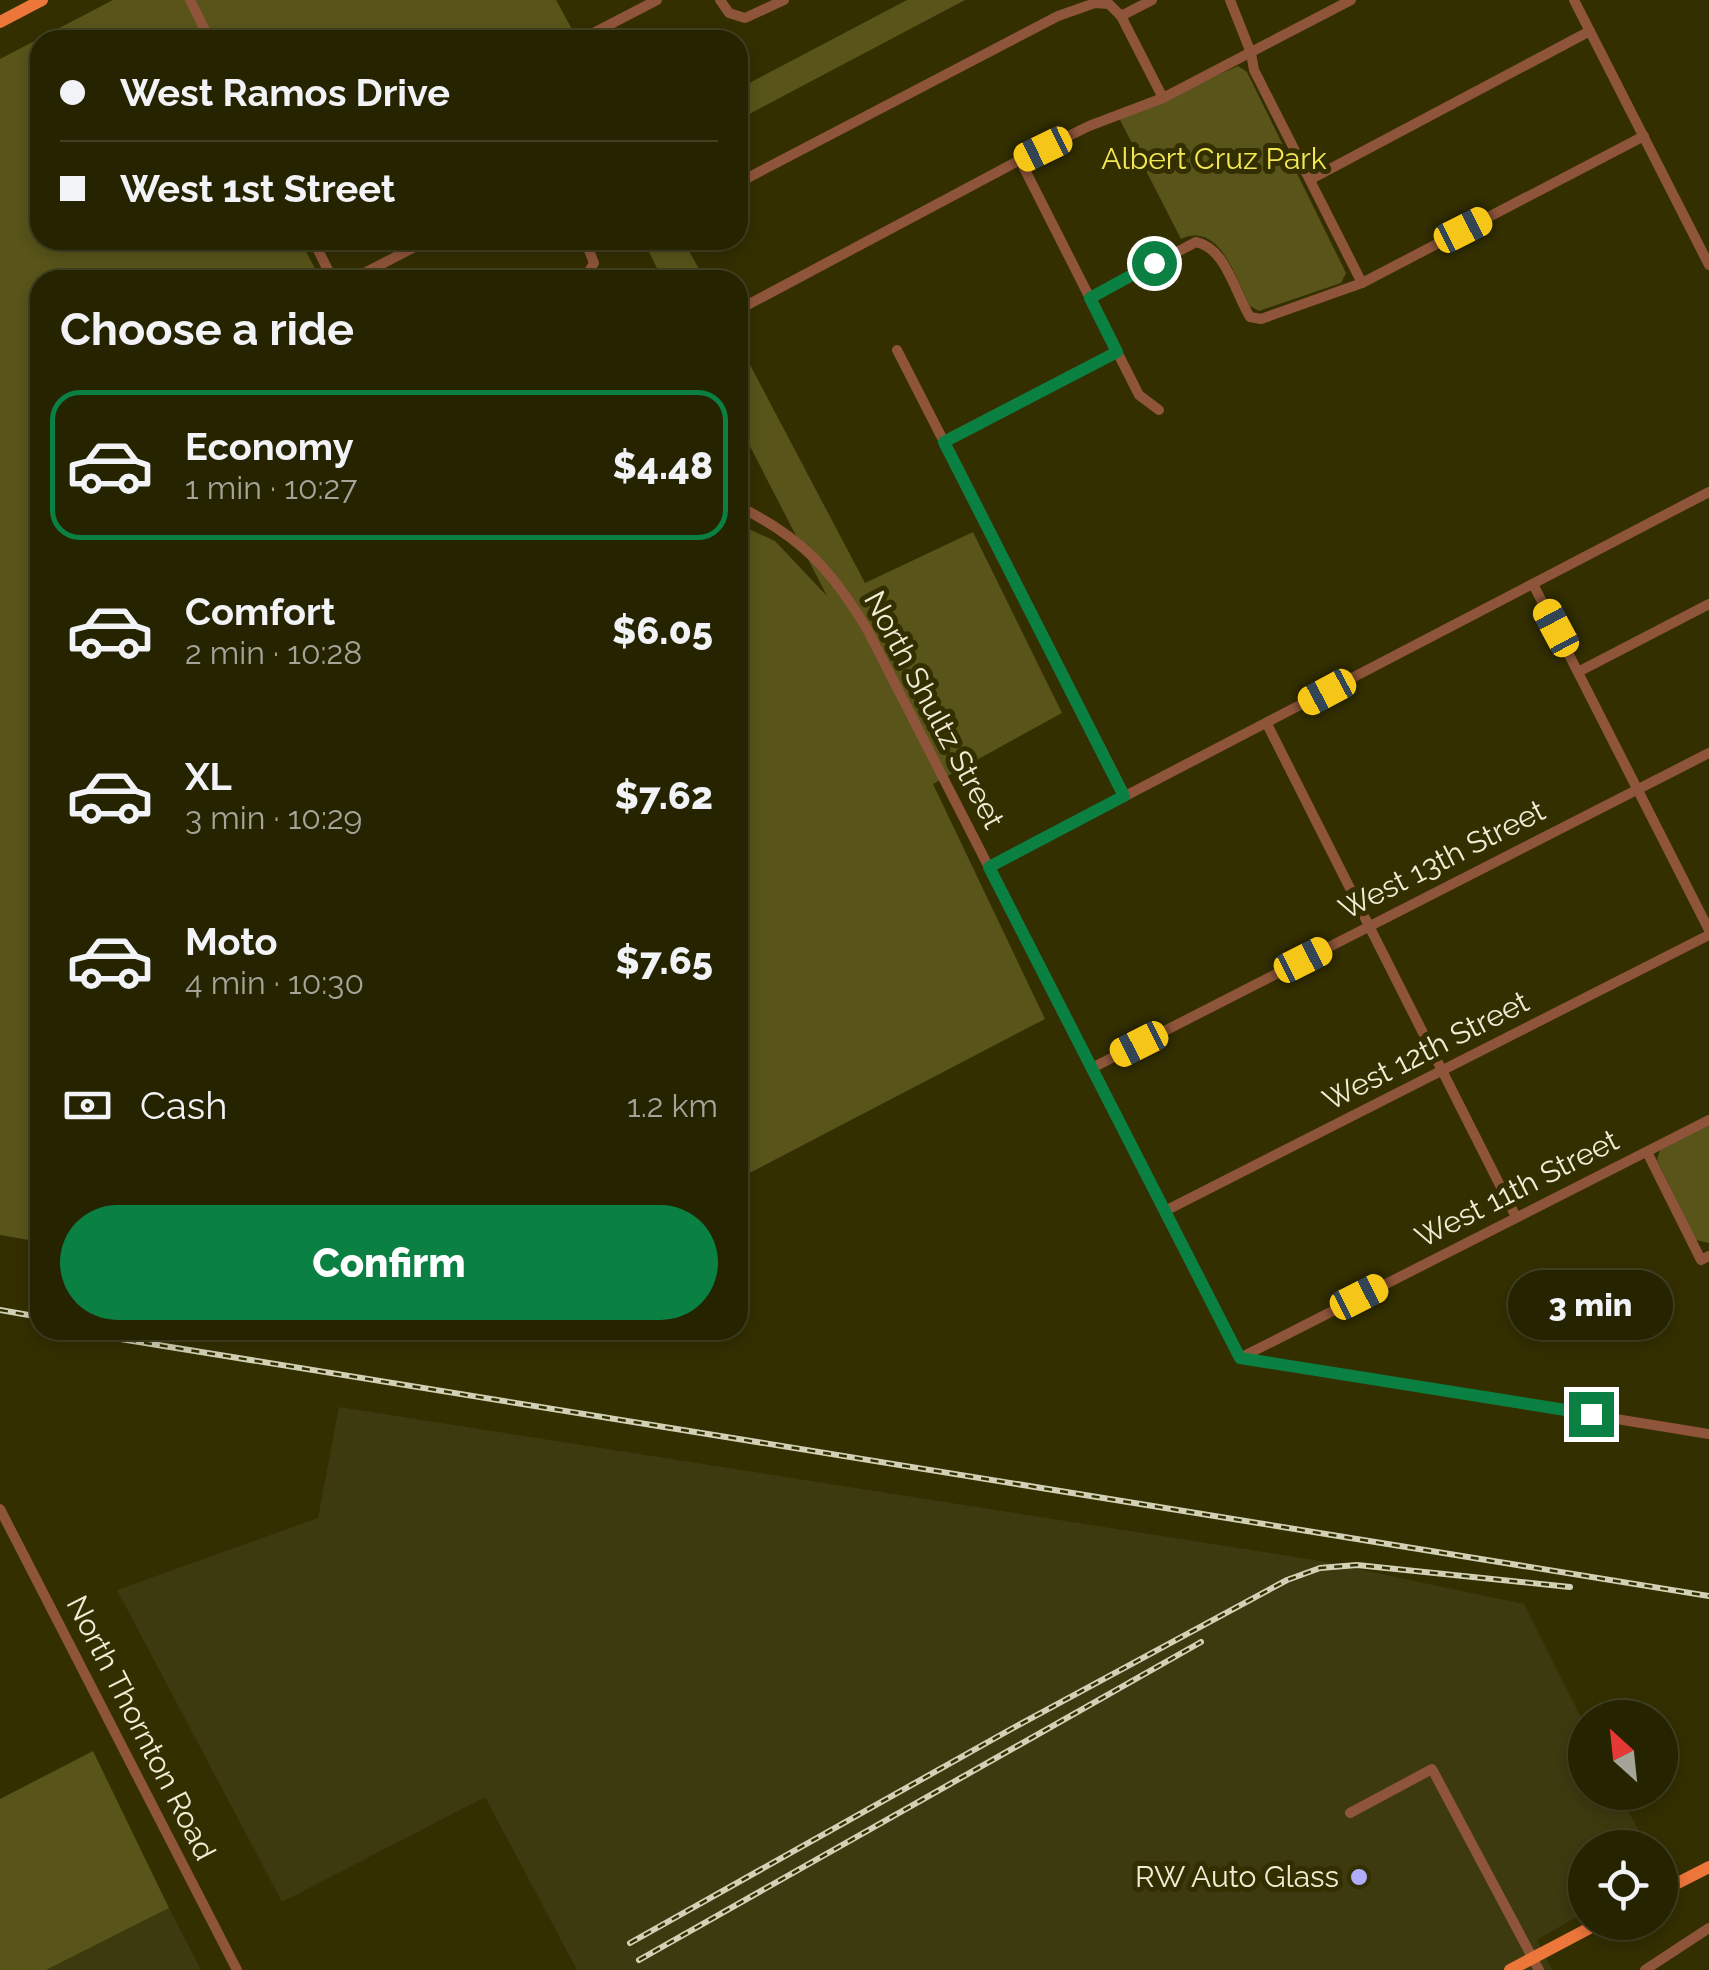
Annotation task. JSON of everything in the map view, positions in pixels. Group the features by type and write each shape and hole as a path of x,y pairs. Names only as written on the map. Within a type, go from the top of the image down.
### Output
{"main road":[{"path":"0,22 42,0"},
{"path":"1678,1883 1709,1867"},
{"path":"1510,1970 1535,1964 1573,1940"}],"street":[{"path":"190,0 205,30"},
{"path":"599,30 656,0"},
{"path":"720,0 729,13 745,18 784,0"},
{"path":"1113,0 1163,98"},
{"path":"1121,16 1152,0"},
{"path":"1230,0 1254,70 1362,284"},
{"path":"748,305 1020,160 1089,126 1163,98 1351,0"},
{"path":"1574,0 1709,264"},
{"path":"748,178 1058,16 1095,2 1109,4 1121,16"},
{"path":"1312,179 1590,31"},
{"path":"1090,298 1196,242 1209,244 1250,317 1261,319 1362,284 1644,136"},
{"path":"1020,160 1139,395 1159,410"},
{"path":"370,270 409,250"},
{"path":"897,350 1124,796"},
{"path":"944,442 1117,352"},
{"path":"989,867 1709,492"},
{"name":"North Shultz Street","path":"748,511 787,532 826,568 867,629 1240,1358"},
{"path":"1533,584 1709,932"},
{"path":"1578,672 1709,604"},
{"path":"1267,724 1516,1217"},
{"name":"West 13th Street","path":"1092,1068 1709,753"},
{"name":"West 12th Street","path":"1164,1211 1709,932"},
{"name":"West 11th Street","path":"1240,1358 1709,1120"},
{"path":"1647,1152 1701,1260 1709,1256"},
{"path":"1240,1358 1709,1434"},
{"name":"North Thornton Road","path":"0,1509 237,1970"},
{"path":"1350,1813 1432,1769 1535,1964"},
{"path":"1645,1970 1709,1928"}],"shaded area":[{"path":"339,1407 1315,1560 1524,1604 1572,1700 1568,1700 1568,1810 1628,1810 1638,1830 1568,1830 1568,1922 1537,1940 1552,1970 577,1970 485,1797 282,1902 117,1590 318,1518"},
{"path":"169,1908 201,1970 46,1970"}],"green space":[{"path":"113,0 556,0 572,30 56,30"},
{"path":"907,0 965,0 748,115 748,84"},
{"path":"30,43 30,250 305,250 316,270 30,270 30,1240 0,1235 0,59"},
{"name":"Albert Cruz Park","path":"1238,66 1247,72 1346,273 1341,283 1259,311 1250,306 1216,245 1195,236 1181,239 1119,118"},
{"path":"648,250 688,250 700,270 658,270"},
{"path":"748,361 865,583 973,532 1062,713 933,784 1045,1019 748,1174 748,529 775,541 827,596 748,442"},
{"path":"1709,1125 1709,1243 1696,1240 1657,1160 1660,1150"},
{"path":"93,1751 169,1908 46,1970 0,1970 0,1799"}],"railway":[{"path":"0,1310 30,1315"},
{"path":"127,1340 1709,1596"},
{"path":"630,1943 1287,1580 1320,1568 1357,1565 1570,1587"},
{"path":"639,1960 1201,1642"}],"place":[{"name":"RW Auto Glass","path":"1359,1877"}],"route":[{"path":"1154,263 1090,298 1117,352 944,442 1124,796 989,867 1240,1358 1591,1414"}]}
